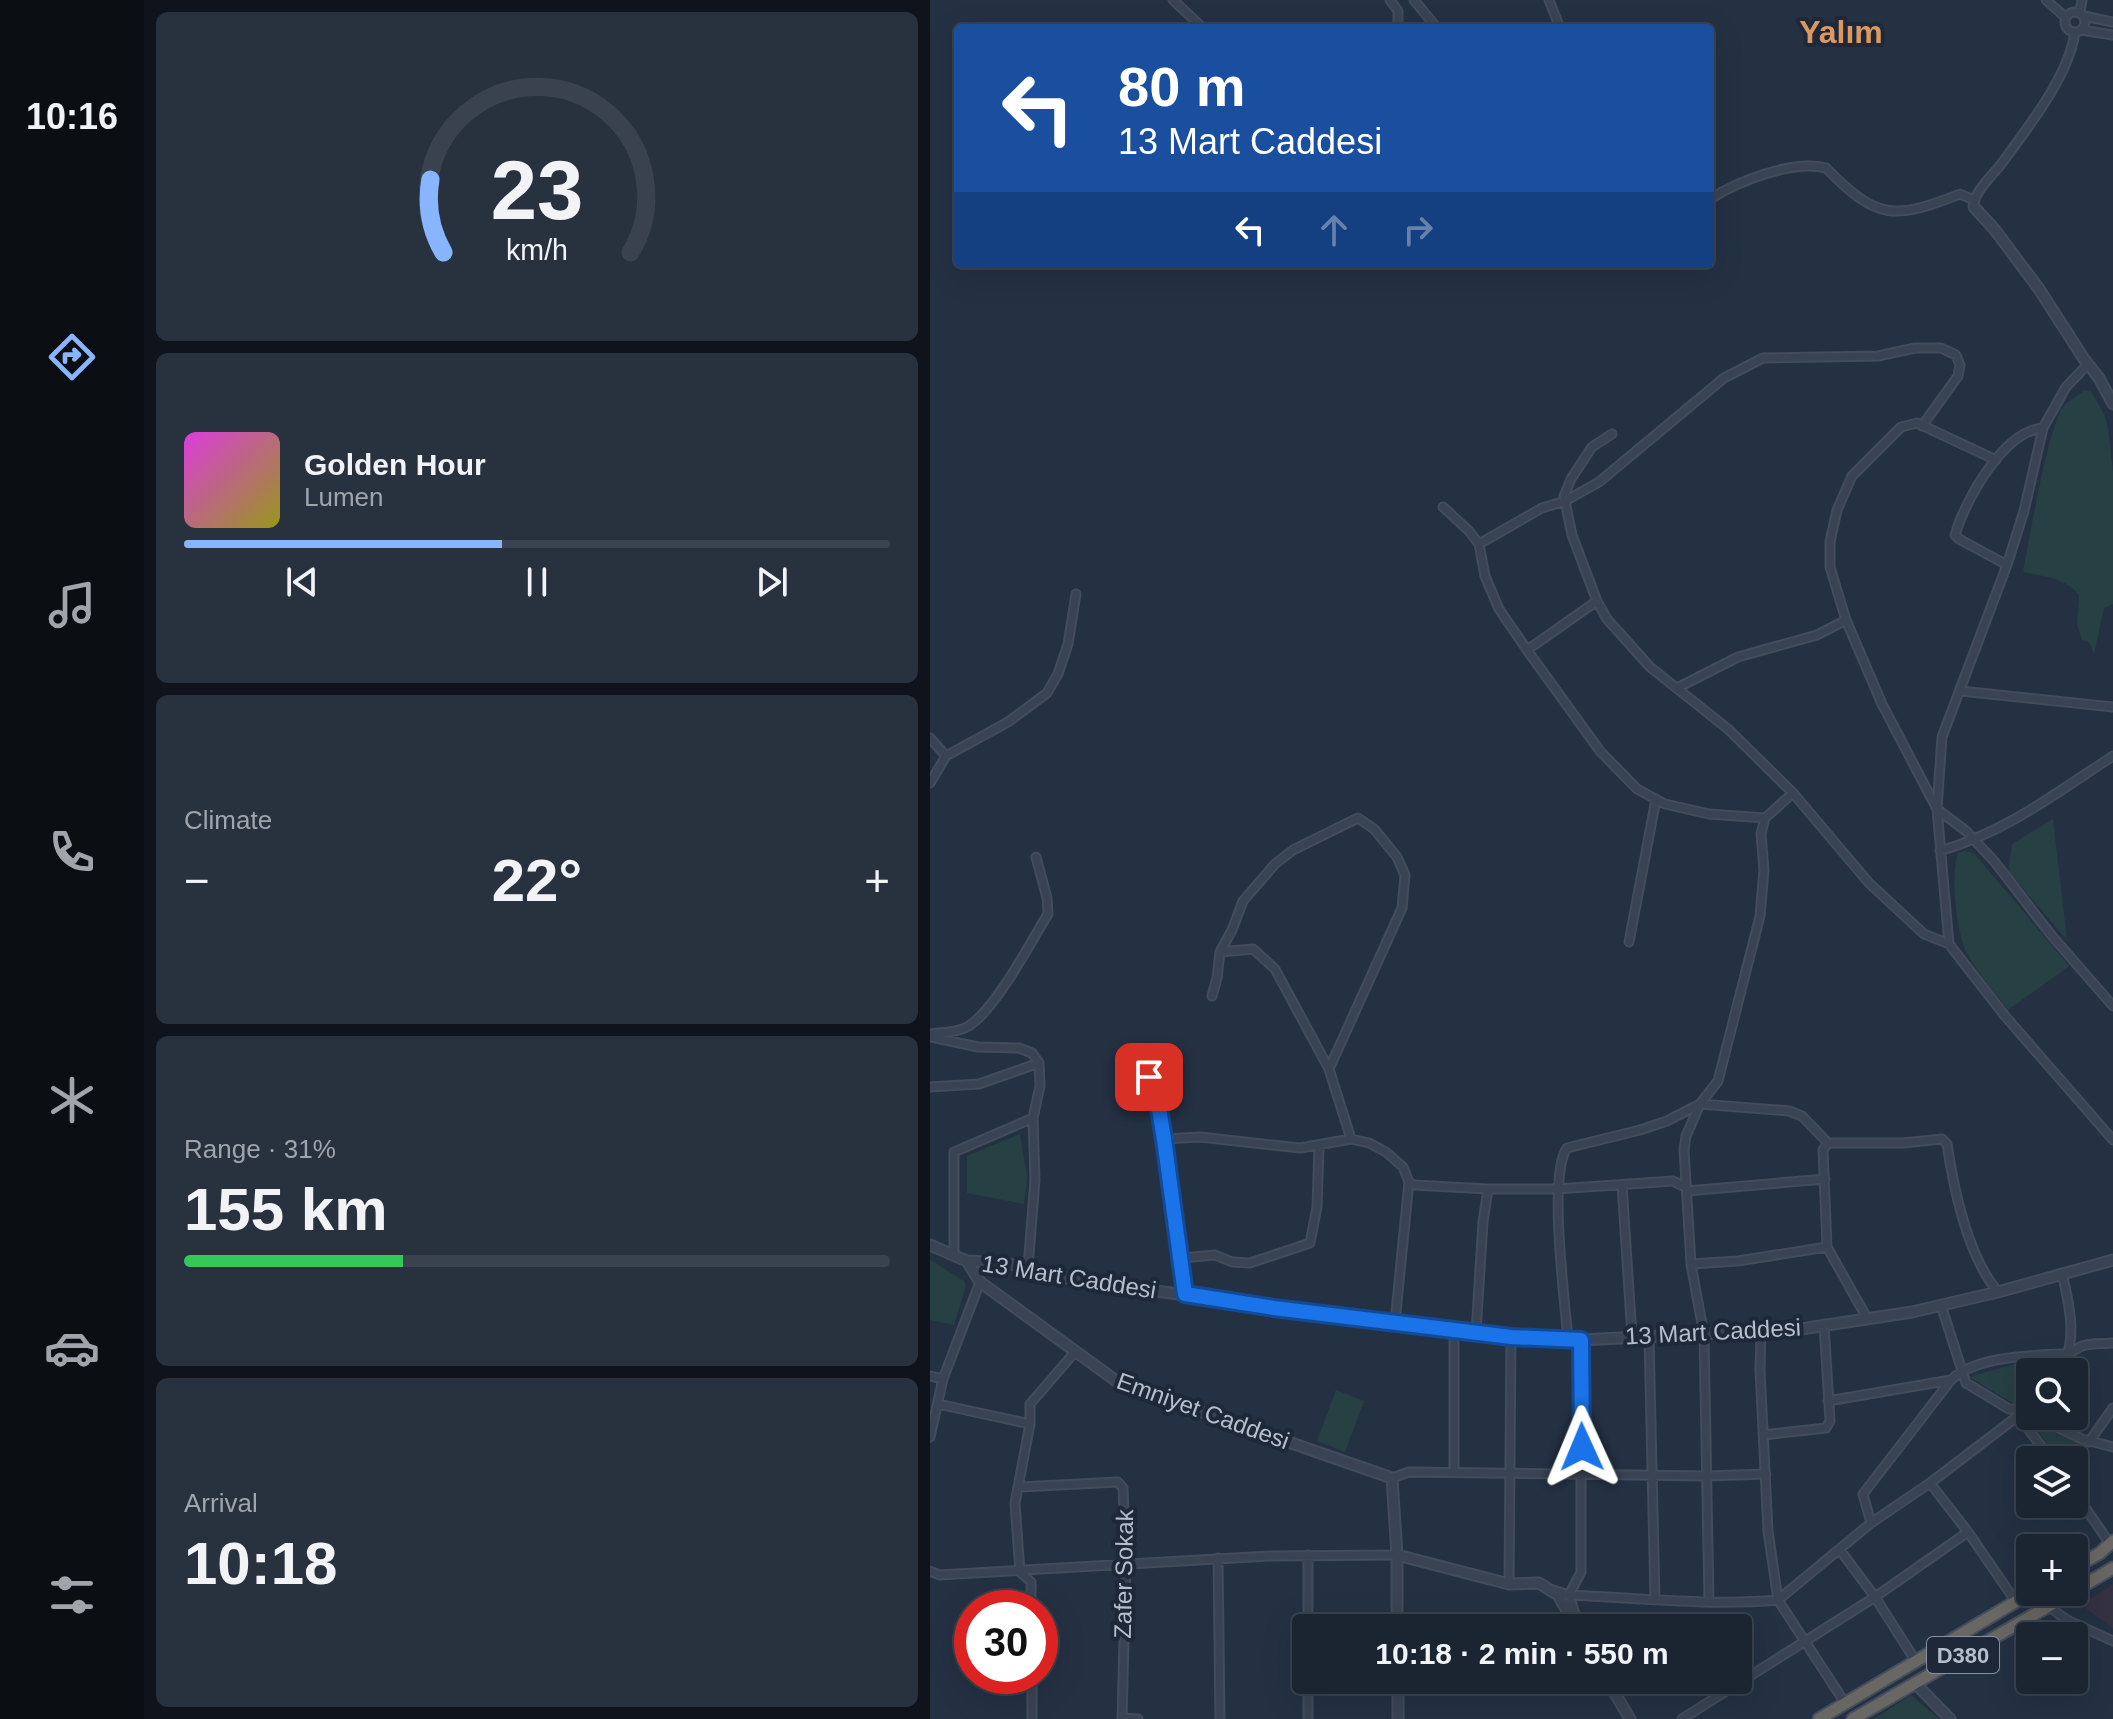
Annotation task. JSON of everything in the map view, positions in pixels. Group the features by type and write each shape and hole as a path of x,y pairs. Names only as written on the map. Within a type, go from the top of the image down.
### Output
{"highway":[{"path":"2088,1559 2112,1543"},
{"name":"D380","path":"2088,1583 2113,1568"},
{"name":"D380","path":"1819,1719 2016,1602"},
{"name":"D380","path":"1853,1719 2048,1606"}],"street":[{"path":"1173,0 1199,24"},
{"path":"1390,0 1398,11 1398,24"},
{"path":"1414,0 1434,24"},
{"path":"1549,0 1558,24"},
{"path":"2046,0 2065,17 2066,28 2113,35"},
{"path":"1974,204 2048,95 2070,54 2078,31 2085,25 2082,0"},
{"path":"2065,17 2073,11 2113,22"},
{"path":"1714,197 1740,182 1766,173 1817,166 1826,168 1867,205 1887,212 1922,209 1960,194 1974,204 2039,289 2113,404"},
{"path":"1479,544 1542,508 1565,501 1599,482 1724,378 1763,358 1878,356 1915,348 1941,348 1956,355 1960,365 1958,376 1922,426"},
{"path":"1949,944 1937,809 1942,737 2007,565 2024,511 2043,428 2066,387 2088,364"},
{"path":"1996,460 1917,423 1901,427 1852,476 1837,510 1830,542 1830,567 1846,620 1882,704 1937,809 1975,841 2113,1006"},
{"path":"2007,565 1955,535 1984,473 2017,440 2043,428"},
{"path":"1612,434 1592,447 1564,496 1572,535 1607,619 1650,667 1728,729 1793,793 1869,883 1924,934 1949,944 2005,1016 2113,1140"},
{"path":"1443,507 1479,544 1485,576 1499,609 1527,650 1600,751 1637,789 1665,804 1709,814 1765,818"},
{"path":"930,783 946,756 1008,722 1047,693 1058,674 1068,644 1076,594"},
{"path":"1527,650 1597,601"},
{"path":"1677,688 1738,657 1817,635 1846,620"},
{"path":"1961,691 2113,707"},
{"path":"930,738 946,756"},
{"path":"1940,851 1975,841 2017,819 2113,756"},
{"path":"1709,1602 1704,1335 1691,1264 1684,1150 1686,1136 1700,1104 1718,1081 1760,916 1764,870 1761,834 1765,818 1793,793"},
{"path":"1629,942 1656,799"},
{"path":"1212,996 1220,952 1243,901 1275,864 1293,850 1358,818 1374,829 1397,857 1405,875 1402,908 1329,1069"},
{"path":"930,1035 958,1031 970,1025 994,1000 1048,914 1036,857"},
{"path":"1220,952 1253,949 1275,969 1329,1069 1351,1139"},
{"path":"930,1035 978,1047 1019,1048 1032,1053 1039,1063 1040,1086 1033,1118 1035,1180 1028,1267"},
{"path":"1145,1062 1156,1091 1185,1294"},
{"path":"930,1087 979,1084 1039,1063"},
{"path":"1568,1340 1557,1189 1561,1156 1567,1148 1640,1130 1667,1121 1700,1104 1789,1111 1802,1116 1828,1143 1903,1143 1942,1139 1947,1144 1959,1206 1971,1239 1988,1281 1998,1292"},
{"path":"954,1255 954,1152 1033,1118"},
{"path":"1164,1139 1200,1137 1300,1148 1351,1139 1369,1143 1386,1152 1403,1167 1409,1182 1395,1322"},
{"path":"1828,1143 1823,1150 1827,1247 1867,1318"},
{"path":"1182,1258 1215,1255 1232,1262 1250,1263 1310,1243 1317,1207 1319,1147"},
{"path":"1409,1182 1414,1185 1488,1189 1557,1189 1673,1181 1686,1189 1825,1179"},
{"path":"1622,1185 1632,1336"},
{"path":"1476,1332 1488,1189"},
{"name":"13 Mart Caddesi","path":"930,1245 967,1261 1006,1263 1054,1276 1274,1308 1511,1337 1568,1340 1801,1329 1941,1305 2113,1260"},
{"path":"1691,1264 1738,1261 1827,1247"},
{"name":"Emniyet Caddesi","path":"967,1261 980,1282 1119,1383 1392,1478"},
{"path":"2062,1273 2069,1304 2068,1354"},
{"path":"930,1437 943,1379 980,1282"},
{"path":"1941,1305 1966,1383 2016,1411"},
{"path":"1763,1435 1826,1428 1830,1421 1824,1324"},
{"path":"1454,1329 1454,1472"},
{"path":"1761,1331 1769,1544 1778,1600 1845,1703"},
{"path":"1509,1584 1511,1337"},
{"path":"1649,1337 1655,1599"},
{"path":"1574,1614 1569,1595 1581,1572 1581,1340"},
{"path":"2065,1358 2084,1345 2113,1343"},
{"path":"1031,1590 1031,1582 1020,1572 1015,1503 1030,1424 1030,1404 1074,1353"},
{"path":"1871,1523 1863,1494 1961,1370 2022,1355 2068,1354"},
{"path":"930,1376 943,1379"},
{"path":"1828,1401 1951,1380"},
{"path":"938,1404 1030,1424"},
{"path":"2089,1442 2113,1408"},
{"path":"1547,1588 1569,1595 1709,1602 1778,1600 1871,1523 2016,1421"},
{"path":"2062,1430 2089,1442 2113,1447"},
{"path":"1398,1614 1400,1556 1392,1478 1409,1472 1766,1474"},
{"name":"Zafer Sokak","path":"1020,1487 1118,1482 1123,1488 1126,1563 1122,1719"},
{"path":"1930,1483 2016,1602"},
{"path":"2088,1510 2112,1543"},
{"path":"1682,1719 1875,1597 1968,1532"},
{"path":"1840,1550 1875,1597 1915,1660"},
{"path":"1308,1555 1308,1614"},
{"path":"930,1571 939,1575 1218,1558 1400,1556 1509,1584 1539,1583 1558,1595 1570,1614"},
{"path":"1218,1558 1220,1719"},
{"path":"2048,1606 2067,1620 2113,1641"},
{"path":"1915,1683 1950,1719"},
{"path":"1032,1694 1032,1719"},
{"path":"1308,1694 1308,1719"},
{"path":"1398,1694 1398,1719"},
{"path":"1615,1694 1630,1719"},
{"path":"1122,1719 1138,1719"}],"shaded area":[{"path":"2113,1584 2113,1628 2082,1606 2088,1606 2088,1600"}],"green space":[{"path":"2084,390 2091,391 2104,414 2113,472 2113,604 2104,608 2094,654 2089,642 2082,640 2077,624 2079,595 2074,589 2061,581 2023,572 2040,484 2058,417 2064,406"},
{"path":"2053,819 2067,940 2008,871 2012,844"},
{"path":"1958,853 1974,853 2069,966 2008,1010 1981,975 1963,944 1955,903 1954,875"},
{"path":"1020,1134 1027,1177 1024,1204 967,1193 967,1156"},
{"path":"930,1260 964,1281 966,1286 954,1325 930,1320"},
{"path":"2016,1364 2016,1405 1971,1378"},
{"path":"1336,1390 1364,1401 1345,1452 1317,1441"},
{"path":"2037,1430 2048,1430 2078,1442 2079,1446 2049,1446"},
{"path":"1911,1695 1939,1719 1874,1719"}],"district":[{"name":"Yalım","path":"1841,32"}],"route":[{"path":"1149,1077 1156,1091 1164,1139 1185,1294 1511,1337 1581,1340 1582,1447"}]}
